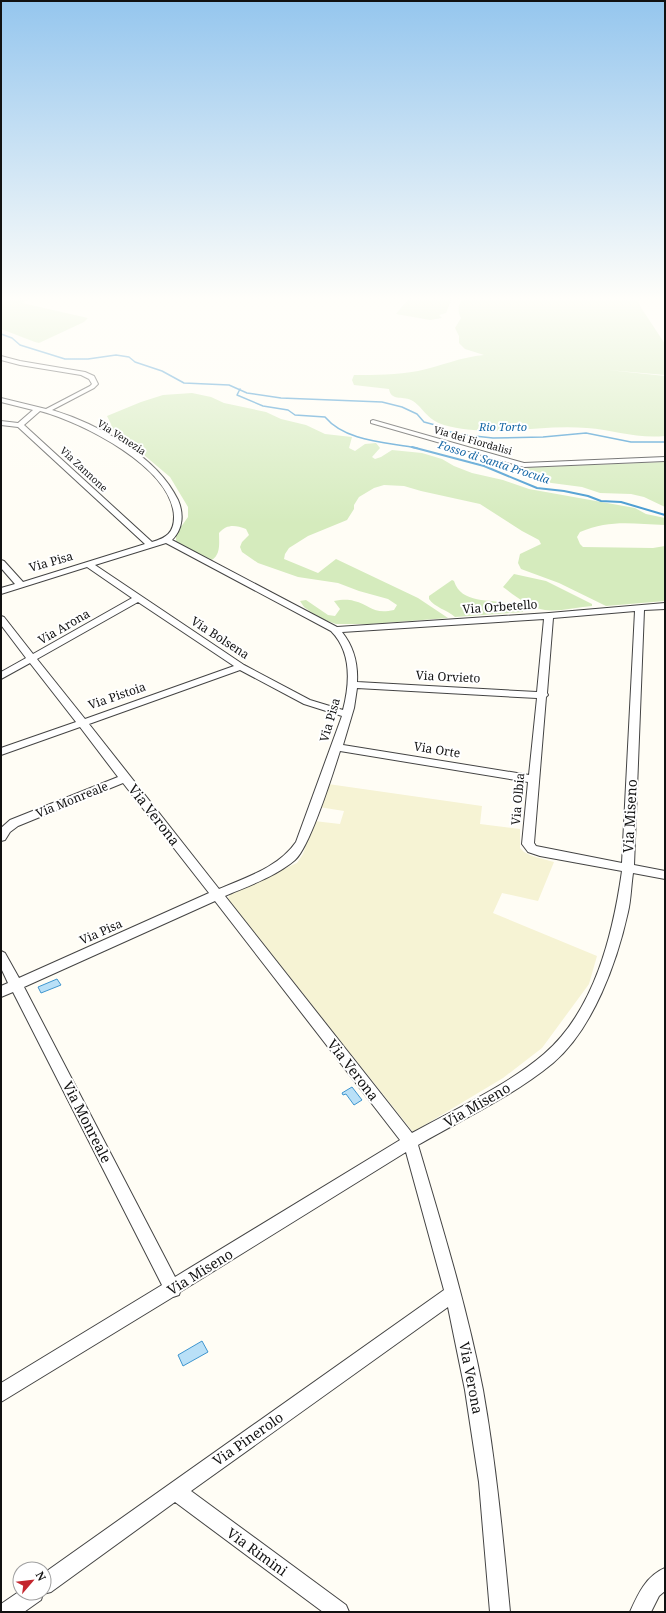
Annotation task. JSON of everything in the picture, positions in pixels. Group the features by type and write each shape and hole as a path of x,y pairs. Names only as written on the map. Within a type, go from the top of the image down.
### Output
{"street":[{"path":"46,411 95,384 94,381 83,373"},
{"name":"Via Venezia","path":"1,400 46,411 70,419 102,435 126,450 158,475 174,499 178,517 176,530 167,540"},
{"path":"1,423 20,425 38,409"},
{"name":"Via dei Fiordalisi","path":"373,422 524,465 665,459"},
{"name":"Via Zannone","path":"20,425 151,545"},
{"path":"167,540 336,630"},
{"name":"Via Pisa","path":"1,590 167,540"},
{"path":"1,563 20,584"},
{"name":"Via Bolsena","path":"88,564 241,667 298,698 346,714"},
{"name":"Via Arona","path":"1,676 138,598"},
{"name":"Via Orbetello","path":"336,630 549,616 665,606"},
{"name":"Via Miseno","path":"1,1393 410,1142 516,1083 550,1058 568,1038 591,1002 607,964 622,912 628,868 640,608"},
{"name":"Via Olbia","path":"549,616 543,695 533,779 528,840 530,847 540,852 665,875"},
{"name":"Via Verona","path":"1,619 410,1142 453,1293 473,1384 483,1444 492,1516 500,1612"},
{"name":"Via Pisa","path":"1,992 218,895 277,867 294,853 301,843 337,747 352,685 352,668 349,653 343,639 336,630"},
{"name":"Via Pistoia","path":"1,752 241,667"},
{"name":"Via Orvieto","path":"352,685 543,695"},
{"name":"Via Orte","path":"337,747 533,779"},
{"name":"Via Monreale","path":"1,837 6,829 14,823 125,778"},
{"name":"Via Monreale","path":"1,956 173,1288"},
{"name":"Via Pinerolo","path":"52,1580 453,1293"},
{"name":"Via Rimini","path":"175,1491 339,1612"},
{"path":"640,1612 652,1589 665,1578"},
{"path":"7,1612 23,1601"}],"shaded area":[{"path":"328,784 482,806 480,824 520,829 520,848 524,852 532,856 554,862 538,901 502,893 493,913 597,956 589,984 542,1048 503,1078 413,1132 228,899 230,893 297,863 303,854 314,821 340,824 344,811 319,807"}],"green space":[{"path":"639,373 665,376 665,436 655,437 597,429 569,427 497,431 462,429 444,425 433,420 411,400 394,397 390,393 389,389 354,385 352,380 354,375"},
{"path":"645,373 665,373 665,375"},
{"path":"192,393 211,397 224,403 266,412 281,419 306,425 325,434 352,437 349,448 355,451 365,444 376,443 380,448 372,457 375,459 392,450 422,453 442,459 454,466 472,473 503,480 529,489 635,508 646,514 665,518 665,525 622,523 602,525 580,532 577,537 583,547 653,548 665,546 665,601 606,606 559,583 521,569 518,563 520,554 541,544 539,540 480,504 404,486 384,485 374,488 359,497 347,520 308,536 289,548 284,559 318,573 336,559 418,598 448,618 371,624 336,624 319,618 304,607 300,601 306,600 328,615 335,616 340,609 334,601 351,600 372,609 381,611 394,610 397,605 388,599 359,591 338,583 298,577 258,563 242,552 240,547 242,542 249,535 246,529 231,526 222,530 219,533 217,555 212,560 176,541 176,534 188,517 188,507 170,477 144,455 132,442 112,429 107,416 163,395"},
{"path":"665,462 665,507 644,497 631,494 600,493 582,487 544,482 516,468"},
{"path":"514,574 546,581 592,604 592,606 562,610 545,610 534,607 503,587"},
{"path":"452,580 459,590 466,596 475,599 515,605 523,610 523,612 455,617 431,602 429,599 429,596"}],"water":[{"path":"57,979 61,985 41,993 38,987"},
{"path":"352,1087 362,1100 354,1105 346,1094 343,1095 342,1093"},
{"path":"202,1341 208,1352 183,1366 178,1355"}],"waterway":[{"name":"Rio Torto","path":"166,373 184,383 229,385 240,390"},
{"name":"Rio Torto","path":"240,390 247,393 281,398 382,402 402,407 417,414 424,422 439,426 446,431 465,435 493,438 543,437 586,433 631,442 665,442"},
{"name":"Fosso di Santa Procula","path":"240,390 237,395 263,406 288,410 295,415 325,417 344,432 355,436 368,440 414,447"},
{"name":"Fosso di Santa Procula","path":"414,447 484,466 537,488 564,491 588,496 601,501 621,502 665,515"}]}
